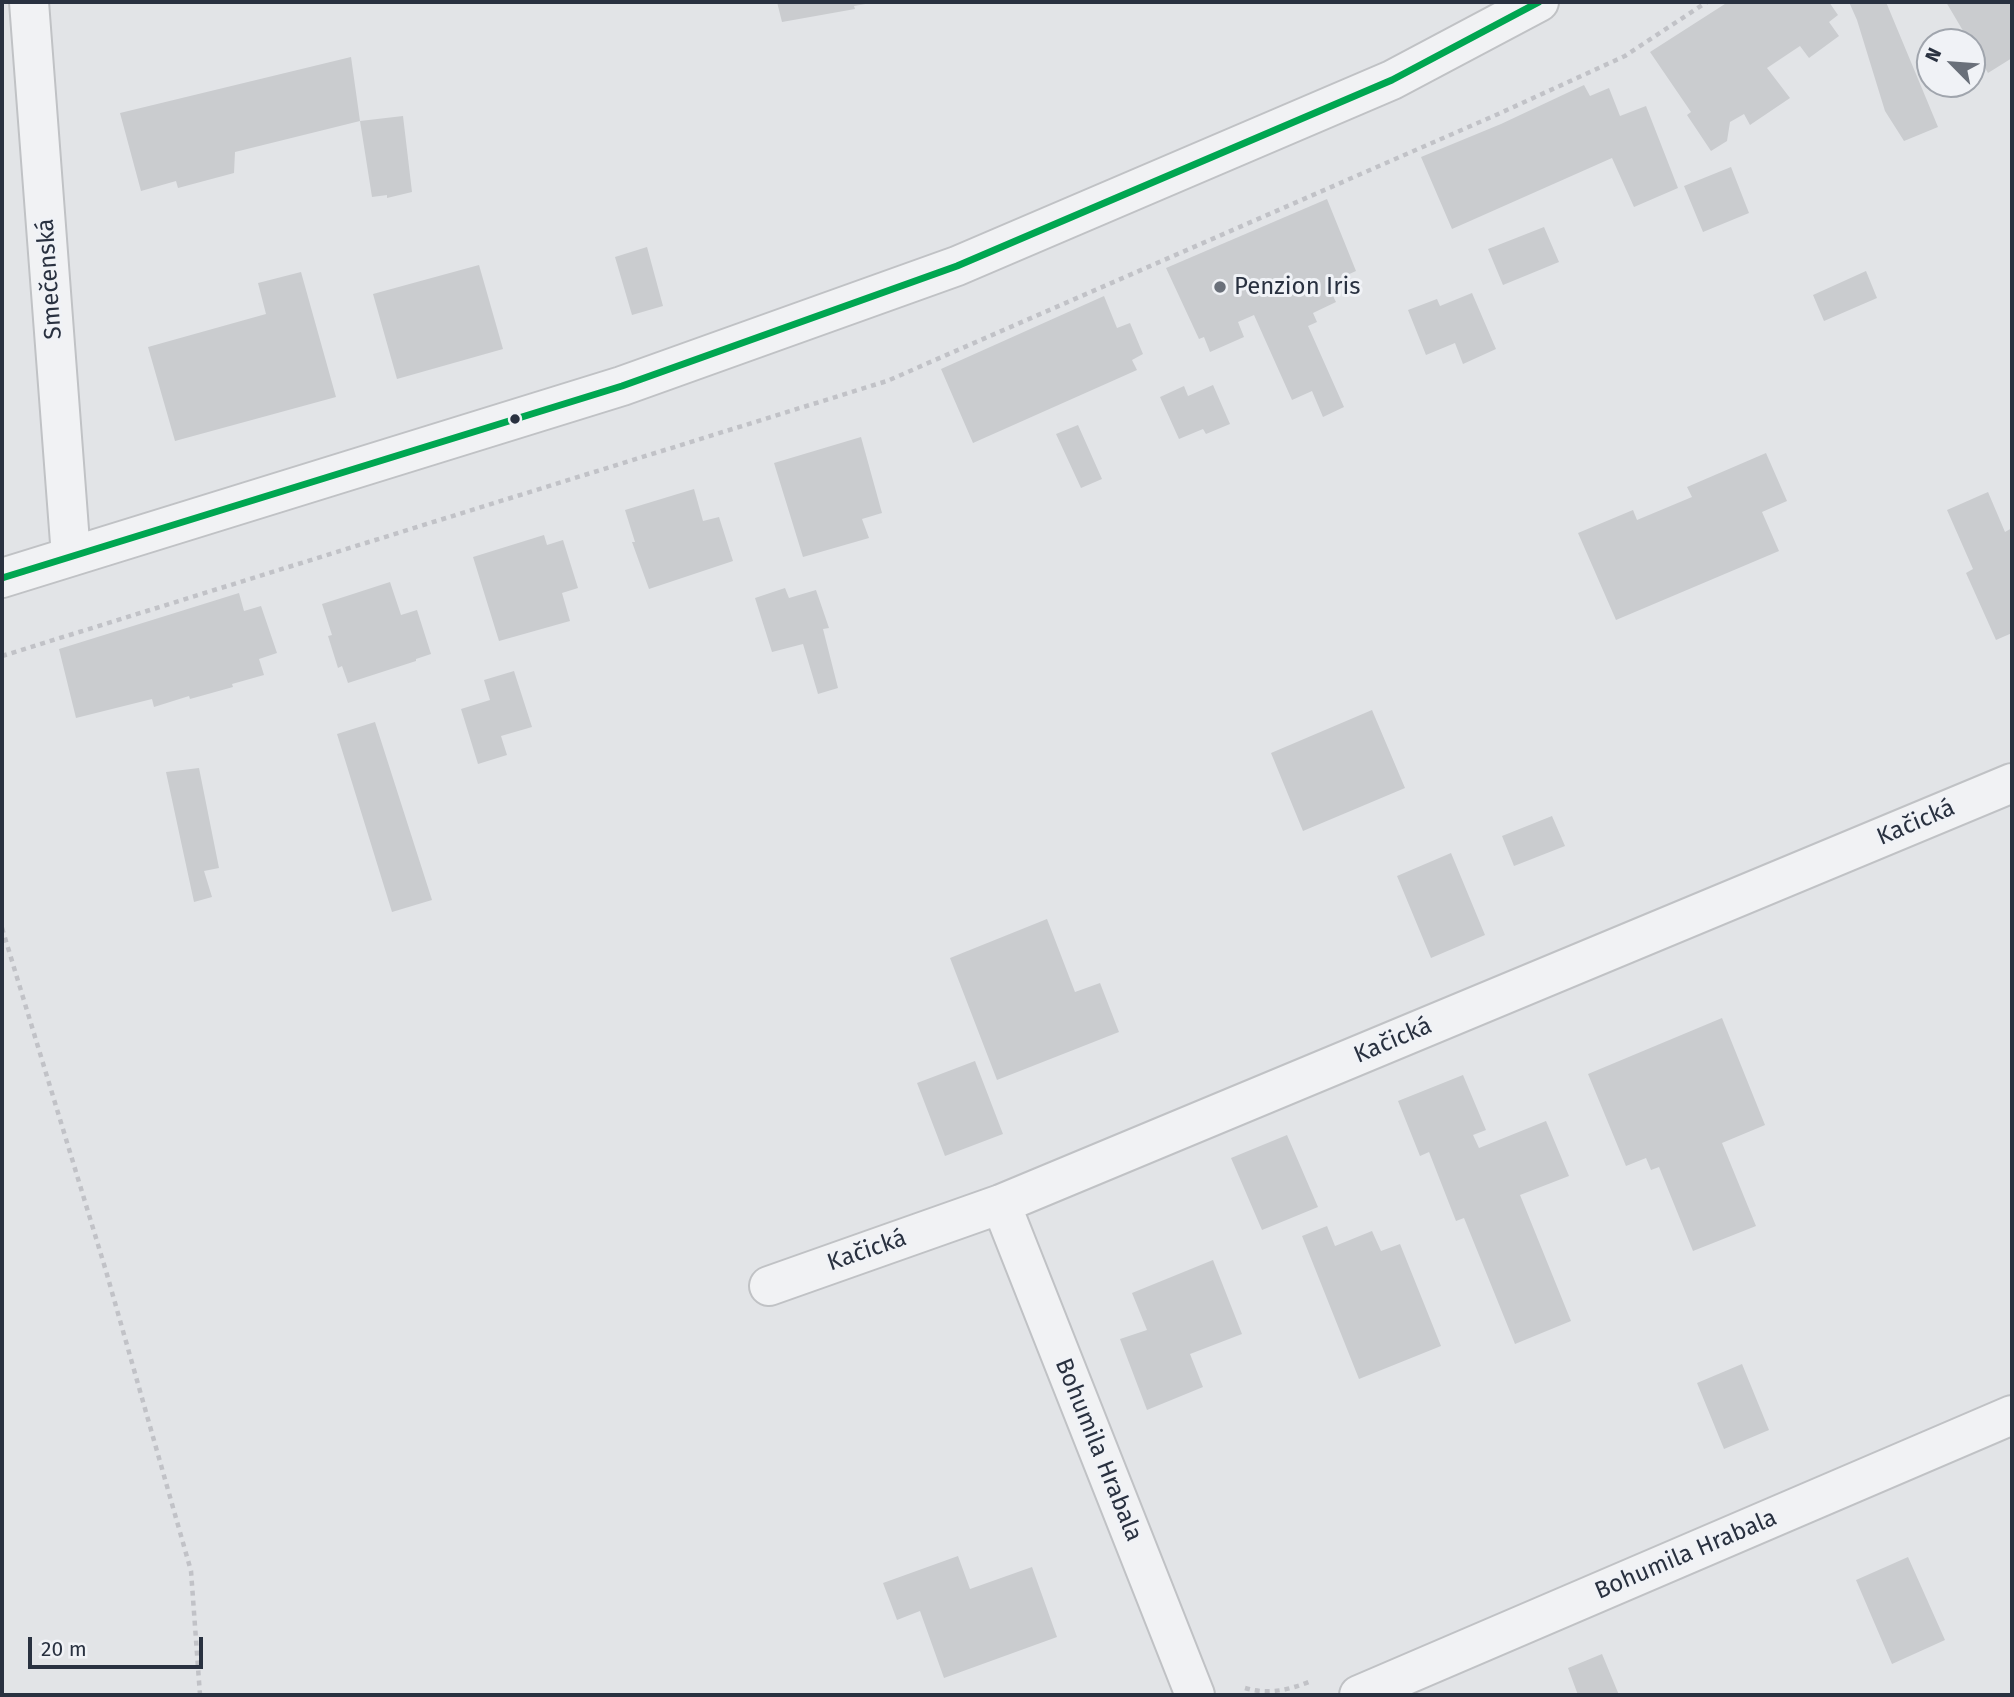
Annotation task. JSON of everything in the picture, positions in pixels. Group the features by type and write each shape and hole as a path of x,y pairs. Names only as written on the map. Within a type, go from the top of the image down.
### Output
{"street":[{"name":"Smečenská","path":"29,2 71,556"},
{"path":"2,578 622,386 957,267 1392,80 1539,2"},
{"name":"Kačická","path":"769,1286 1001,1204 2012,783"},
{"name":"Bohumila Hrabala","path":"1001,1204 1195,1695"},
{"name":"Bohumila Hrabala","path":"1359,1695 2012,1415"}],"path":[{"path":"2,656 887,381 1625,57 1707,2"},
{"path":"2,928 106,1271 191,1571 200,1695"},
{"path":"1240,1686 1258,1692 1276,1692 1320,1678"}],"building":[{"path":"777,2 871,3 854,6 855,9 782,22"},
{"path":"1728,2 1829,2 1838,15 1829,22 1839,36 1809,58 1800,46 1767,68 1790,98 1750,125 1744,114 1730,122 1727,141 1711,151 1687,115 1691,112 1650,52"},
{"path":"1849,2 1886,2 1916,74 1916,98 1926,98 1938,127 1904,141 1885,111"},
{"path":"1946,2 2012,2 2012,58 1988,73 1986,28 1961,28"},
{"path":"351,57 360,121 235,152 234,173 178,188 176,181 141,191 120,113"},
{"path":"1584,85 1590,96 1609,88 1620,116 1646,106 1678,188 1634,207 1612,158 1452,229 1421,157 1501,124"},
{"path":"403,116 412,192 387,198 387,195 372,197 360,121"},
{"path":"1731,167 1749,213 1703,232 1684,186"},
{"path":"1327,199 1356,271 1327,284 1336,302 1313,313 1317,322 1308,326 1344,407 1323,417 1312,391 1292,400 1254,315 1238,322 1244,337 1210,352 1204,337 1199,339 1166,268"},
{"path":"1544,227 1559,262 1503,285 1488,249"},
{"path":"647,247 663,306 632,315 615,257"},
{"path":"479,265 503,349 397,379 373,294"},
{"path":"1866,271 1877,298 1824,321 1813,295"},
{"path":"301,272 336,397 175,441 148,347 266,314 258,283"},
{"path":"1472,293 1496,349 1463,364 1455,343 1426,355 1408,310 1437,299 1440,306"},
{"path":"1104,296 1117,328 1130,323 1143,354 1132,360 1137,370 973,443 941,369"},
{"path":"1213,385 1230,424 1206,434 1203,429 1179,439 1160,397 1184,386 1188,396"},
{"path":"1078,425 1102,479 1081,488 1056,434"},
{"path":"861,437 882,513 862,519 869,538 803,557 774,463"},
{"path":"1766,453 1787,501 1762,512 1779,551 1616,620 1578,533 1633,510 1637,520 1692,497 1687,487"},
{"path":"694,489 703,521 719,517 733,561 649,589 632,542 635,542 625,510"},
{"path":"1988,492 2005,532 2012,528 2012,633 1996,640 1966,573 1973,569 1947,510"},
{"path":"544,535 547,545 563,540 578,588 562,593 570,621 499,641 473,557"},
{"path":"390,582 401,615 417,610 431,654 348,683 342,666 338,668 328,636 332,635 322,604"},
{"path":"785,588 789,598 816,590 829,628 823,629 838,688 818,694 803,644 772,652 755,598"},
{"path":"239,593 244,611 261,606 277,653 259,659 264,675 190,699 189,696 154,707 152,699 76,718 59,649"},
{"path":"514,671 532,727 501,736 507,755 478,764 461,709 490,700 484,680"},
{"path":"1372,710 1405,788 1303,831 1271,753"},
{"path":"375,722 432,900 392,912 337,734"},
{"path":"199,768 219,868 204,871 212,897 194,902 166,772"},
{"path":"1552,816 1565,846 1514,866 1502,836"},
{"path":"1451,853 1485,935 1431,958 1397,876"},
{"path":"1047,919 1075,992 1100,983 1119,1032 997,1080 950,958"},
{"path":"1722,1018 1765,1125 1722,1143 1756,1226 1693,1251 1659,1167 1651,1170 1646,1158 1626,1166 1588,1074"},
{"path":"975,1061 1003,1134 945,1156 917,1083"},
{"path":"1463,1075 1486,1130 1473,1135 1479,1148 1546,1121 1569,1176 1520,1195 1571,1321 1515,1344 1464,1218 1456,1221 1429,1152 1420,1156 1398,1101"},
{"path":"1287,1135 1318,1207 1262,1230 1231,1158"},
{"path":"1327,1226 1335,1246 1372,1231 1381,1251 1400,1244 1441,1346 1359,1379 1302,1236"},
{"path":"1213,1260 1242,1334 1190,1354 1203,1387 1147,1410 1120,1339 1147,1330 1132,1293"},
{"path":"1742,1364 1769,1430 1724,1449 1697,1383"},
{"path":"958,1556 970,1589 1032,1567 1057,1637 944,1678 920,1611 897,1620 883,1583"},
{"path":"1908,1557 1945,1640 1892,1664 1856,1580"},
{"path":"1602,1654 1619,1695 1578,1695 1568,1668"}],"transit line":[{"path":"2,578 622,386 957,266 1392,80 1539,2"}],"place":[{"name":"Penzion Iris","path":"1220,287"}]}
